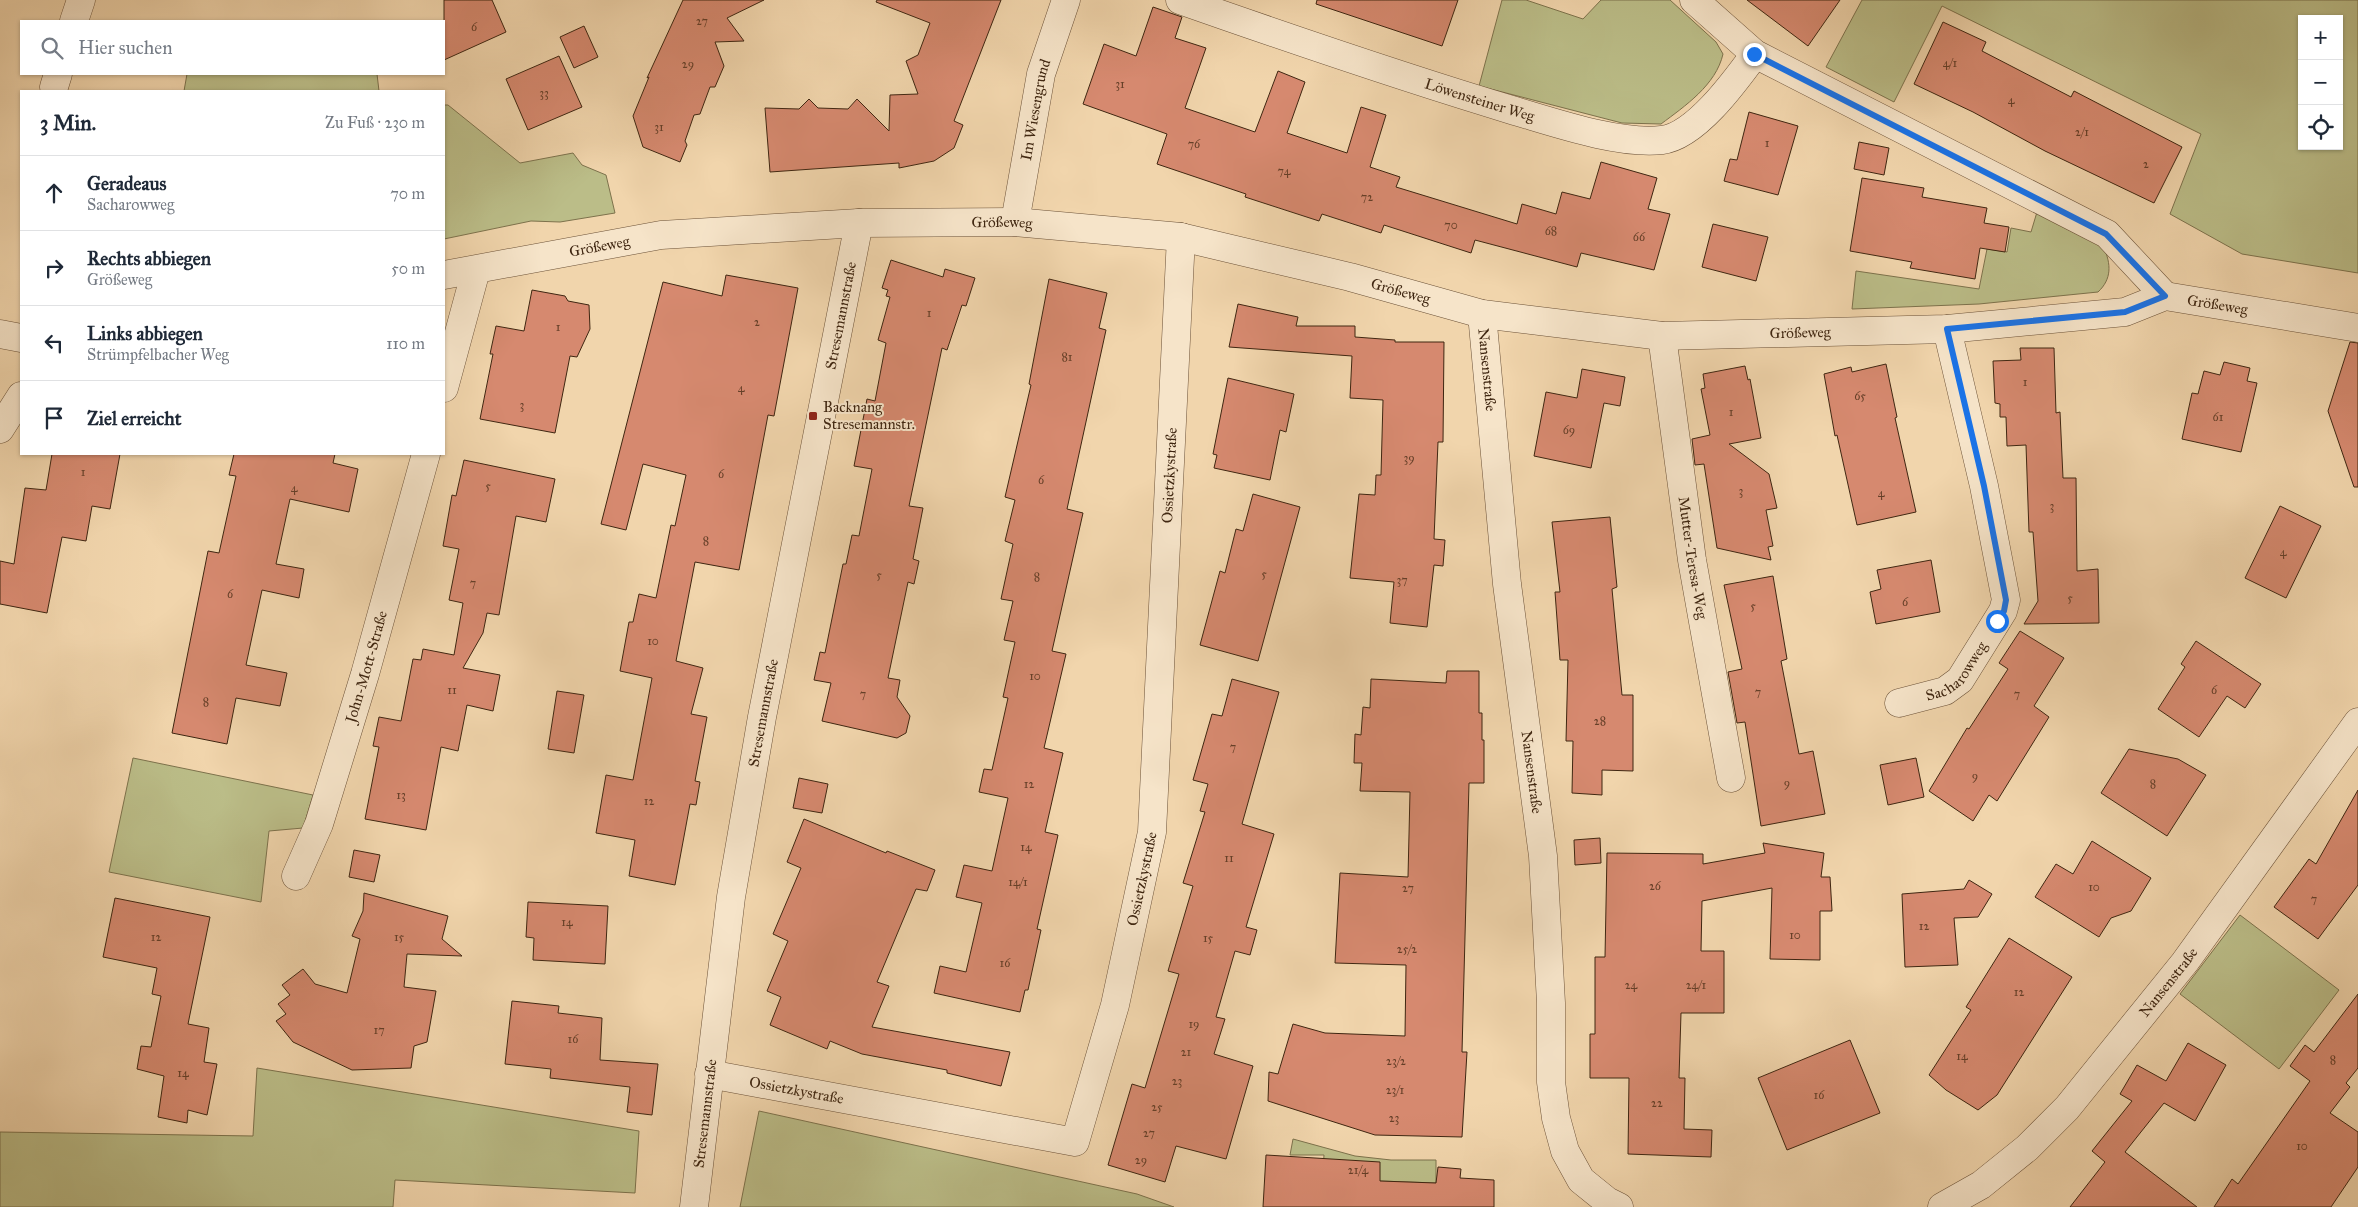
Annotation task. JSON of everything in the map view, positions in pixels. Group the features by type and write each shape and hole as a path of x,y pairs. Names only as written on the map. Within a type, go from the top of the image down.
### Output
{"street":[{"path":"74,20 81,0"},
{"name":"Im Wiesengrund","path":"1014,222 1041,74 1066,0"},
{"name":"Löwensteiner Weg","path":"1180,0 1403,78 1617,138 1663,140 1680,134 1706,112 1736,79 1754,54"},
{"path":"1694,0 1754,54 2106,234 2165,296"},
{"name":"Größeweg","path":"445,275 661,235 859,224 1014,222 1181,237 1350,277 1482,314 1662,336 1947,329 2125,312 2165,296 2358,328"},
{"name":"Stresemannstraße","path":"694,1207 731,897 762,717 859,224"},
{"name":"Ossietzkystraße","path":"709,1074 1075,1142 1115,1005 1152,832 1181,237"},
{"path":"445,384 476,270"},
{"name":"Nansenstraße","path":"1482,314 1507,584 1543,856 1551,1003 1551,1082 1556,1118 1565,1151 1582,1180 1607,1201 1619,1207"},
{"name":"Sacharowweg","path":"1899,703 1952,688 1960,680 2004,611 2006,600 1984,486 1947,329"},
{"path":"0,334 20,338"},
{"name":"Mutter-Teresa-Weg","path":"1662,336 1692,560 1731,778"},
{"path":"0,429 20,398"},
{"name":"John-Mott-Straße","path":"296,876 319,824 365,674 426,455"},
{"name":"Nansenstraße","path":"1942,1207 1981,1185 2027,1148 2067,1108 2185,962 2358,722"}],"green space":[{"path":"1502,0 1526,0 1583,19 1601,0 1670,0 1716,42 1723,54 1714,75 1707,85 1661,124 1622,123 1479,86"},
{"path":"1862,0 2358,0 2358,273 2242,254 2170,214 2201,134 1942,6 1894,102 1826,67"},
{"path":"187,75 377,75 379,90 184,90"},
{"path":"445,105 448,105 520,163 573,153 582,165 606,175 615,213 560,222 531,221 445,239"},
{"path":"2037,212 2104,248 2109,271 2106,282 2098,292 1979,304 1852,309 1856,271 1979,289 1987,249 2007,252 2011,228 2031,232"},
{"path":"133,758 313,795 303,828 269,831 261,902 109,872"},
{"path":"2240,915 2339,990 2279,1069 2180,994"},
{"path":"257,1068 639,1131 635,1193 395,1180 393,1207 0,1207 0,1132 253,1136"},
{"path":"759,1111 1137,1194 1174,1207 740,1207"},
{"path":"1293,1139 1355,1156 1391,1160 1436,1160 1436,1183 1380,1181 1323,1170 1324,1155 1290,1155"}],"building":[{"path":"444,0 492,0 506,32 445,60"},
{"path":"683,0 764,0 727,18 744,41 715,42 724,66 715,87 710,87 700,114 694,115 685,141 687,145 680,162 643,147 633,116 649,77 647,78"},
{"path":"877,0 1001,0 954,121 963,125 954,148 934,161 899,168 899,163 770,172 765,108 799,109 809,99 818,108 848,109 857,99 889,131 890,95 918,94 906,61 918,55 930,23 876,2"},
{"path":"1317,0 1458,0 1442,46 1316,4"},
{"path":"1747,0 1840,0 1808,46"},
{"path":"1153,7 1182,17 1175,38 1206,48 1185,108 1255,132 1278,71 1305,82 1287,133 1347,153 1361,107 1386,115 1370,167 1400,177 1396,187 1517,224 1522,204 1556,214 1562,192 1590,199 1601,162 1657,178 1648,209 1670,214 1654,270 1581,253 1577,267 1475,240 1471,253 1384,225 1381,233 1322,214 1319,221 1245,197 1246,194 1157,164 1167,134 1083,104 1104,44 1136,56"},
{"path":"1943,22 1986,42 1982,51 2071,97 2074,91 2182,147 2154,203 2045,151 1973,112 1914,84"},
{"path":"584,26 598,57 574,68 560,37"},
{"path":"559,56 582,107 528,130 506,79"},
{"path":"1749,112 1798,126 1778,195 1724,181 1730,159 1737,160"},
{"path":"1859,142 1889,148 1884,175 1854,169"},
{"path":"1862,178 1924,188 1922,197 1987,208 1984,223 2009,227 2005,252 1980,248 1975,279 1910,268 1912,262 1850,251"},
{"path":"1713,224 1768,237 1756,281 1702,267"},
{"path":"891,260 943,277 945,269 975,278 966,306 962,305 947,350 942,348 909,506 923,508 913,559 919,561 914,584 908,582 888,678 900,680 897,697 910,716 906,733 897,738 822,721 831,683 814,680 820,652 825,653 843,564 846,564 852,535 859,536 872,469 854,466 867,399 875,401 886,343 878,340 890,297 886,296 888,290 882,288"},
{"path":"726,275 798,288 774,416 768,415 739,570 695,562 676,661 703,668 691,714 707,717 695,781 700,782 696,805 690,804 675,885 629,876 635,840 596,833 606,775 633,780 652,678 620,671 629,622 633,622 639,594 656,598 671,525 675,526 686,475 643,464 626,530 601,524 663,282 722,296"},
{"path":"1049,279 1107,293 1099,328 1106,330 1067,509 1083,513 1052,651 1066,654 1044,748 1063,753 1045,832 1058,835 1037,929 1041,930 1028,990 1025,990 1020,1012 934,993 940,966 966,972 982,903 956,897 964,865 992,871 1008,798 979,792 984,769 992,770 1008,698 1003,697 1015,642 1004,640 1013,601 1001,599 1013,544 1005,541 1015,500 1005,497 1031,385 1029,384"},
{"path":"532,290 565,296 568,301 589,305 590,329 577,357 570,356 555,433 480,419 493,354 490,354 496,326 524,331"},
{"path":"1238,304 1298,317 1296,326 1355,326 1355,337 1395,340 1395,342 1444,342 1443,442 1438,442 1434,539 1445,540 1443,566 1434,565 1427,627 1390,623 1394,582 1350,578 1359,494 1375,495 1376,475 1381,475 1383,400 1350,398 1352,356 1229,347"},
{"path":"2350,342 2358,343 2358,487 2354,487 2328,411"},
{"path":"2020,348 2054,348 2056,413 2060,412 2063,478 2076,478 2077,571 2098,569 2099,623 2024,624 2038,601 2033,532 2029,532 2026,445 2007,446 2006,417 2000,417 2000,404 1995,403 1993,361 2021,360"},
{"path":"2224,362 2250,368 2247,381 2257,383 2241,452 2182,439 2192,393 2198,394 2204,371 2220,375"},
{"path":"1886,364 1897,417 1895,418 1916,512 1857,525 1837,435 1835,436 1824,374 1851,367 1852,372"},
{"path":"1745,366 1748,380 1750,379 1761,438 1729,444 1769,474 1777,508 1766,510 1773,546 1768,547 1771,560 1717,548 1704,464 1695,465 1692,439 1710,435 1701,389 1705,388 1703,374"},
{"path":"1582,369 1625,377 1620,406 1604,403 1591,468 1534,456 1546,392 1577,398"},
{"path":"1228,378 1294,394 1286,432 1280,430 1270,480 1214,468 1217,455 1213,454"},
{"path":"52,455 120,455 110,509 92,506 86,541 62,537 47,613 0,604 0,561 14,564 25,488 46,490"},
{"path":"234,455 335,455 333,463 358,469 349,512 290,499 276,564 304,569 299,598 262,590 246,665 287,673 280,706 236,698 227,744 172,733 208,551 219,553 236,476 229,475"},
{"path":"464,460 555,479 546,522 516,516 499,615 487,613 483,633 463,668 500,675 493,711 467,705 458,751 441,747 426,830 365,819 379,747 373,746 379,717 401,721 413,659 421,660 423,649 454,655 463,603 449,600 459,549 443,546 452,495 456,496"},
{"path":"1253,494 1300,507 1258,661 1200,645 1220,571 1225,573 1236,529 1243,531"},
{"path":"2280,506 2321,526 2286,598 2245,578"},
{"path":"1610,517 1617,587 1612,589 1622,695 1633,695 1633,771 1602,770 1602,795 1572,793 1573,741 1566,741 1568,660 1560,660 1555,592 1560,592 1552,522"},
{"path":"1931,560 1940,612 1876,624 1870,592 1881,589 1877,570"},
{"path":"1773,576 1787,659 1781,661 1799,754 1813,751 1825,814 1761,826 1745,722 1737,723 1728,672 1742,669 1724,585"},
{"path":"2020,631 2064,658 2034,706 2049,717 1997,801 1989,795 1973,821 1929,791 1967,728 1969,729 2008,669 1999,663"},
{"path":"2196,641 2261,684 2245,708 2227,696 2199,737 2158,709 2185,667 2181,664"},
{"path":"1447,671 1479,671 1479,713 1482,713 1482,740 1484,740 1484,783 1469,783 1462,1052 1467,1052 1462,1137 1375,1135 1268,1101 1269,1072 1278,1074 1293,1024 1325,1033 1405,1036 1406,965 1335,963 1340,873 1408,877 1410,792 1360,791 1362,763 1354,763 1355,734 1361,735 1363,707 1370,708 1371,679 1446,683"},
{"path":"1232,679 1279,692 1242,824 1274,834 1246,927 1257,930 1250,955 1235,951 1216,1017 1225,1019 1214,1054 1253,1066 1226,1159 1176,1146 1165,1182 1108,1165 1132,1084 1145,1088 1179,974 1168,971 1193,886 1183,883 1205,812 1200,811 1208,784 1193,780 1212,714 1222,716"},
{"path":"557,691 584,695 574,753 548,749"},
{"path":"2129,749 2178,759 2206,775 2167,836 2101,793"},
{"path":"1916,758 1924,797 1888,805 1880,765"},
{"path":"799,778 828,784 822,813 793,808"},
{"path":"2358,790 2358,885 2318,939 2274,907 2309,859 2316,864"},
{"path":"804,819 886,853 887,851 935,870 927,891 916,889 877,982 889,986 872,1027 1010,1052 1001,1086 947,1073 947,1070 862,1054 830,1041 827,1049 770,1025 781,997 767,991 788,941 773,934 801,868 787,862"},
{"path":"1600,838 1601,863 1575,865 1574,840"},
{"path":"2092,841 2151,878 2131,911 2111,918 2099,937 2035,897 2056,864 2073,874"},
{"path":"1763,843 1824,853 1821,877 1830,877 1832,911 1820,911 1820,960 1770,959 1772,888 1702,901 1701,951 1724,951 1724,1013 1681,1013 1679,1078 1685,1078 1684,1129 1712,1130 1711,1157 1628,1154 1629,1078 1590,1078 1590,1034 1595,1034 1595,957 1605,957 1607,853 1703,854 1703,864 1765,853"},
{"path":"354,850 380,855 374,882 349,877"},
{"path":"1969,880 1992,894 1978,917 1954,918 1958,965 1905,967 1902,894 1964,889"},
{"path":"364,893 448,916 442,939 462,956 407,954 404,987 436,991 427,1042 414,1046 411,1068 352,1070 293,1042 276,1021 286,1014 278,1004 290,995 282,985 303,969 315,984 347,993 360,939 352,936 363,911"},
{"path":"115,898 210,917 188,1024 209,1028 204,1062 217,1064 207,1115 188,1110 187,1123 158,1117 164,1076 137,1069 141,1046 151,1047 161,996 152,994 157,968 103,957"},
{"path":"528,902 608,906 605,964 533,960 534,938 526,937"},
{"path":"2009,938 2072,977 1997,1095 1978,1110 1946,1090 1929,1075 1971,1010 1966,1007"},
{"path":"2358,994 2358,1068 2346,1083 2350,1087 2330,1113 2358,1132 2358,1167 2331,1207 2214,1207 2232,1179 2238,1184 2310,1081 2290,1066 2305,1045 2314,1052"},
{"path":"512,1001 559,1006 558,1013 602,1018 600,1060 658,1064 652,1115 627,1112 630,1087 550,1078 551,1069 505,1064"},
{"path":"1850,1040 1880,1113 1787,1150 1758,1078"},
{"path":"2188,1043 2226,1065 2195,1121 2164,1103 2125,1152 2197,1207 2070,1207 2105,1162 2092,1151 2132,1101 2120,1094 2137,1065 2166,1081"},
{"path":"1266,1155 1380,1162 1380,1181 1436,1183 1438,1167 1461,1169 1460,1178 1494,1180 1494,1207 1263,1207"}],"place":[{"name":"Backnang Stresemannstr.","path":"813,416"}],"route":[{"path":"1754,54 2106,234 2165,296 2125,312 1947,329 1984,486 2006,600 2004,611 1997,621"}]}
